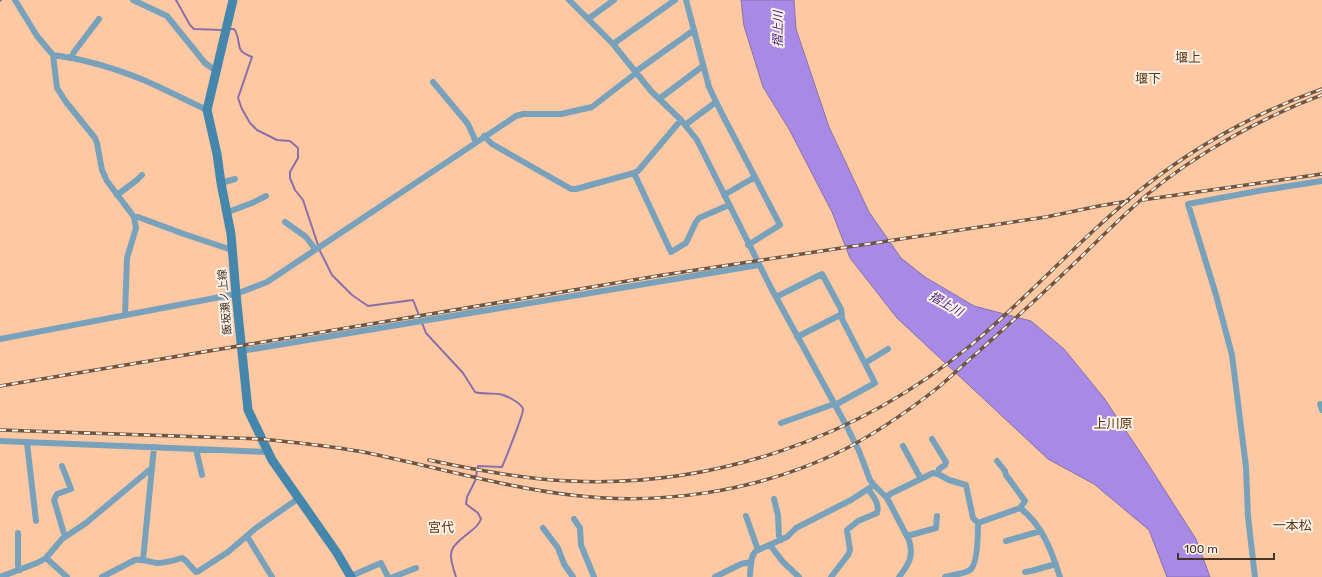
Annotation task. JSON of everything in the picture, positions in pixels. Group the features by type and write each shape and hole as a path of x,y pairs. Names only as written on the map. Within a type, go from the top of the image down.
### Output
{"main road":[{"name":"飯坂瀬ノ上線","path":"233,0 207,110 232,234 232,250 241,351 248,410 272,460 337,553 351,577"}],"street":[{"path":"15,0 36,36 53,55 57,88 74,113 95,138 102,170 117,195 124,202 134,217 136,228 128,258 125,315"},
{"path":"569,0 613,44 636,73 697,140 748,245 859,451 879,509 877,513 858,521 847,530 850,550 848,555 831,577"},
{"path":"588,19 614,0"},
{"path":"613,44 675,0"},
{"path":"686,0 709,87 780,225 748,245"},
{"path":"136,1 166,16 205,63 216,72"},
{"path":"71,58 99,19"},
{"path":"0,339 236,294 267,282 516,116 523,114 561,114 592,107 694,30"},
{"path":"53,55 113,69 145,80 207,110"},
{"path":"659,99 703,66"},
{"path":"433,82 468,124 476,142"},
{"path":"484,136 492,144 571,189 576,189 638,171 683,123 716,102"},
{"path":"634,173 671,252 686,243 699,218 729,205"},
{"path":"117,195 137,180 142,174"},
{"path":"724,195 755,177"},
{"path":"221,183 235,180"},
{"path":"1255,577 1248,517 1246,467 1232,355 1188,204 1322,181"},
{"path":"228,212 266,196"},
{"path":"134,217 138,217 232,250"},
{"path":"285,222 306,237 315,249"},
{"path":"241,351 759,265"},
{"path":"776,297 822,274 842,309 842,319 875,383 834,404 781,424"},
{"path":"797,337 842,314"},
{"path":"865,363 888,349"},
{"path":"932,438 946,462 945,465 939,469 938,474"},
{"path":"0,441 268,452"},
{"path":"27,443 36,521"},
{"path":"903,446 922,479"},
{"path":"143,560 154,448"},
{"path":"196,449 202,475"},
{"path":"978,523 1020,508 1025,502 998,461"},
{"path":"62,466 71,489 57,494 54,500 65,537"},
{"path":"1,577 17,573 46,558 65,537 86,523 152,468"},
{"path":"887,498 890,494 933,473 949,480 966,484 973,518 978,523 975,558 973,566 970,570 945,577"},
{"path":"871,487 887,498 907,536 911,547 909,564 899,577"},
{"path":"750,575 751,562 754,553 758,550 787,537 796,528 851,500 871,487"},
{"path":"102,577 135,560 156,563 170,562 182,558 197,572 228,552 247,536 299,498"},
{"path":"774,499 778,515 779,536 781,540"},
{"path":"1020,508 1027,512 1047,541 1060,577"},
{"path":"746,516 758,550"},
{"path":"907,536 936,528 937,516"},
{"path":"574,519 580,528 581,545 593,577"},
{"path":"543,528 558,548 564,564 573,577"},
{"path":"1006,541 1040,531"},
{"path":"17,573 18,533"},
{"path":"247,536 272,577"},
{"path":"770,545 783,562 799,577"},
{"path":"46,558 67,577"},
{"path":"716,577 741,564 751,562"},
{"path":"351,577 381,563 388,577"},
{"path":"1025,572 1031,572 1056,564"},
{"path":"393,577 416,568"}],"water":[{"name":"摺上川","path":"741,0 794,0 796,29 829,127 869,212 901,258 925,277 974,306 1031,321 1064,349 1104,398 1196,539 1210,577 1167,577 1149,530 1094,484 1048,459 897,318 850,258 832,212 789,129 763,87 744,26"}],"waterway":[{"path":"176,0 190,25 194,29 223,30"},
{"path":"229,29 234,29 236,32 241,50 246,55 252,57 238,98 242,109 250,123 257,130 277,140 290,141 298,148 298,158 290,172 290,178 295,190 303,200 320,251 332,275 352,295 368,306 413,300 426,333 463,373 475,392 503,395 517,402 523,409 518,427 502,467 478,466 475,481 467,497 466,504 478,513 481,519 477,526 458,542 452,550 451,561 456,577"}],"railway":[{"path":"429,460 481,471 535,478 570,481 624,481 678,476 731,465 783,450 834,430 882,406 928,378 971,345 1015,306 1100,225 1144,187 1185,157 1252,119 1322,89"},
{"path":"0,430 262,439 302,443 342,448 393,458 520,487 571,495 604,498 638,499 672,497 739,487 772,478 835,454 889,423 940,386 1046,290 1126,213 1168,178 1231,137 1277,114 1322,95"},
{"path":"1142,200 1322,174"},
{"path":"0,386 663,275 1046,217 1128,201"}],"district":[{"name":"堰上","path":"1188,57"},
{"name":"堰下","path":"1148,78"},
{"name":"上川原","path":"1113,423"},
{"name":"一本松","path":"1292,525"},
{"name":"宮代","path":"441,527"}]}
